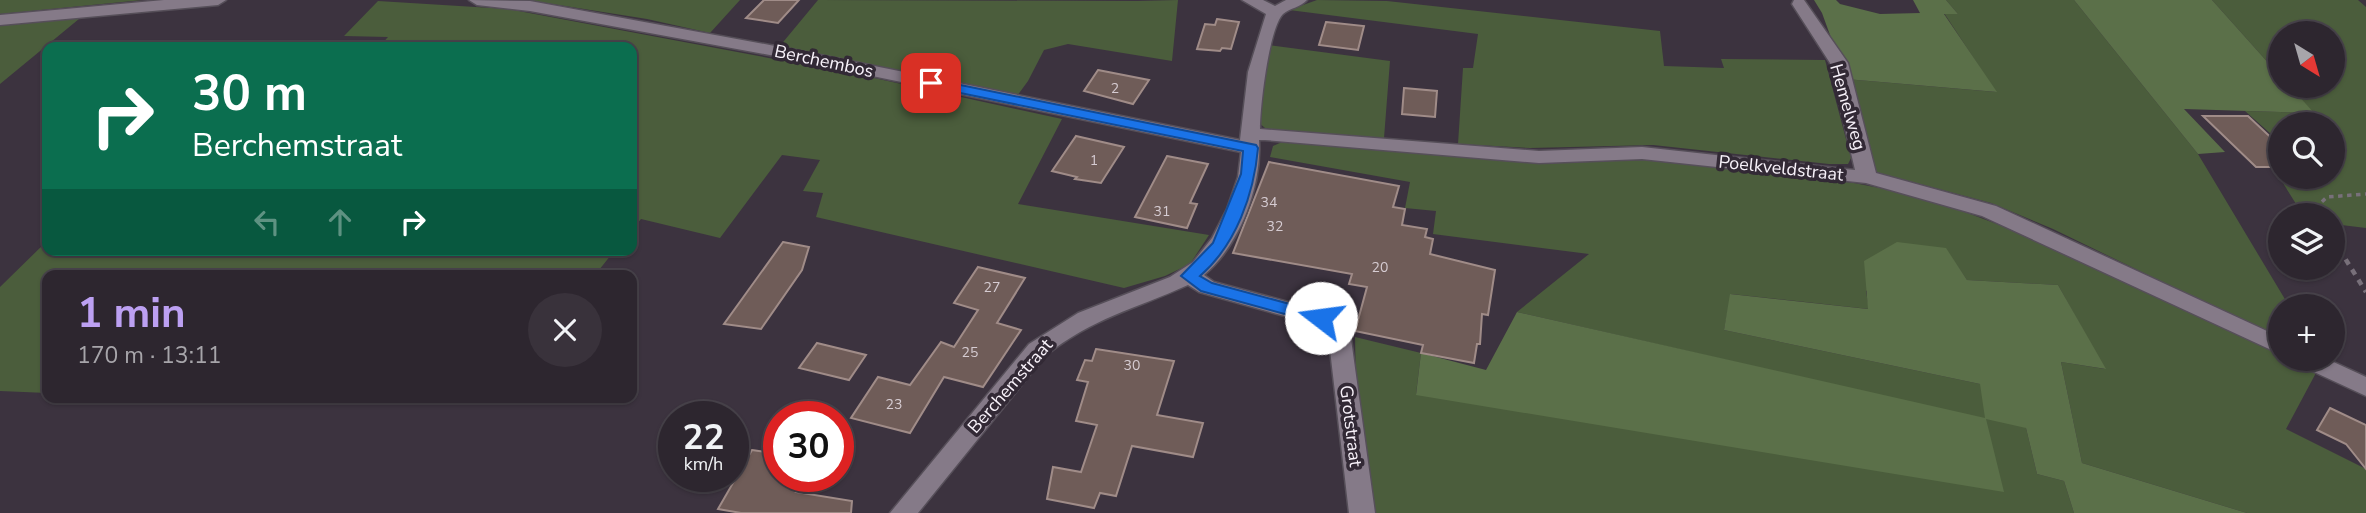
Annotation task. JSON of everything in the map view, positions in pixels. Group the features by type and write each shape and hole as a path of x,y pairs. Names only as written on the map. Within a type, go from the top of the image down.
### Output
{"street":[{"path":"0,20 218,0"},
{"name":"Berchembos","path":"477,0 530,6 761,48 1250,142"},
{"path":"1250,0 1275,12 1299,0"},
{"name":"Hemelweg","path":"1800,4 1839,63 1867,177"},
{"name":"Berchemstraat","path":"904,513 1037,350 1062,328 1112,304 1189,276 1221,245 1248,174 1258,70 1275,12"},
{"name":"Poelkveldstraat","path":"1250,142 1265,134 1539,157 1642,153 1867,177 1989,211 2268,340"},
{"name":"Grotstraat","path":"1189,276 1207,287 1321,318 1340,340 1362,513"},
{"path":"2332,371 2366,387"}],"path":[{"path":"2320,203 2327,197 2366,194"},
{"path":"2345,258 2366,292"}],"green space":[{"path":"0,0 143,0 0,14"},
{"path":"527,0 740,0 710,33 647,19"},
{"path":"818,0 1178,0 1172,61 1068,44 1044,50 1017,96 779,47"},
{"path":"1317,0 1387,1 1660,31 1664,66 1724,68 1721,59 1825,60 1851,158 1848,164 1829,164 1653,145 1530,148 1458,144 1463,68 1473,68 1478,34 1289,10"},
{"path":"1814,0 1836,0 1840,4 1880,14 1920,13 1913,0 1946,0 1958,14 1944,14 1997,92 1846,79 1822,13"},
{"path":"1946,0 2074,0 2198,154 2268,271 2268,280 2273,280 2282,294 2268,294 2268,333 2053,229 1991,203 1875,172 1846,79 1996,92 1944,13 1958,14"},
{"path":"2074,0 2212,0 2268,63 2268,98 2301,98 2313,112 2184,109 2225,152 2198,154"},
{"path":"2212,0 2358,0 2366,7 2366,228 2345,225 2345,203 2295,203 2287,189 2345,189 2345,112 2312,112 2300,98 2345,98 2345,21 2268,21 2268,63"},
{"path":"378,1 508,9 865,76 1062,119 1018,204 1209,235 1190,264 1165,276 1124,288 816,217 823,193 803,191 820,160 782,155 720,238 641,219 637,224 637,42 384,42 388,37 344,36"},
{"path":"85,14 51,42 42,42 42,49 0,84 0,24"},
{"path":"1269,45 1390,61 1384,138 1265,128 1258,122"},
{"path":"2245,111 2279,112 2268,112 2268,131"},
{"path":"1282,142 1531,163 1647,160 1854,183 1895,191 1957,209 2039,240 2268,348 2268,371 2317,371 2286,429 2366,469 2366,513 2247,513 2082,463 2061,362 2105,369 2058,285 1967,280 1945,248 1866,291 1869,309 1731,294 1724,330 1980,384 2026,428 2037,474 2064,481 2074,513 1372,513 1356,387 1355,337 1421,353 1416,394 1985,419 1517,312 1589,254 1433,234 1436,211 1405,208 1410,182 1270,157 1273,146"},
{"path":"1897,242 1946,248 1967,280 2058,285 2106,369 2061,362 2082,463 2247,513 2074,513 2064,481 2037,474 2026,428 1986,419 2004,492 1416,395 1421,353 1486,370 1517,312 1985,418 1980,384 1724,330 1730,294 1868,309 1864,261"},
{"path":"42,246 42,256 610,256 599,270 42,270 42,393 0,391 0,287"}],"building":[{"path":"764,0 799,0 778,23 746,18"},
{"path":"1217,19 1239,22 1231,49 1197,49 1205,24 1215,25"},
{"path":"1326,22 1364,26 1358,50 1319,45"},
{"path":"1098,70 1149,80 1133,104 1084,91"},
{"path":"1404,88 1437,91 1435,117 1402,114"},
{"path":"2203,116 2248,116 2268,135 2268,167 2256,167"},
{"path":"1076,136 1124,147 1101,183 1075,179 1077,177 1052,171"},
{"path":"1167,156 1208,164 1190,203 1197,204 1187,228 1135,217"},
{"path":"1269,162 1399,186 1393,207 1405,209 1402,225 1427,229 1425,237 1433,239 1430,254 1495,270 1488,315 1482,314 1480,344 1477,344 1474,363 1421,353 1423,345 1355,331 1367,287 1349,284 1352,274 1233,253"},
{"path":"783,242 809,247 802,270 761,329 724,324"},
{"path":"978,267 1025,278 997,323 1021,330 983,387 944,377 910,433 854,419 854,413 878,377 910,385 941,342 954,347 978,310 954,303"},
{"path":"817,343 866,355 849,380 799,368"},
{"path":"1096,349 1174,361 1157,415 1203,423 1193,457 1132,446 1116,496 1100,493 1094,508 1047,499 1053,467 1081,472 1097,425 1076,421 1088,382 1077,380 1085,360 1092,361"},
{"path":"2330,408 2366,425 2366,469 2346,444 2317,430"},
{"path":"752,450 763,452 763,492 796,492 852,501 851,513 741,513 718,509 728,492 749,492 749,455"}],"route":[{"path":"931,83 1251,148 1248,174 1221,245 1189,276 1207,287 1321,318"}]}
